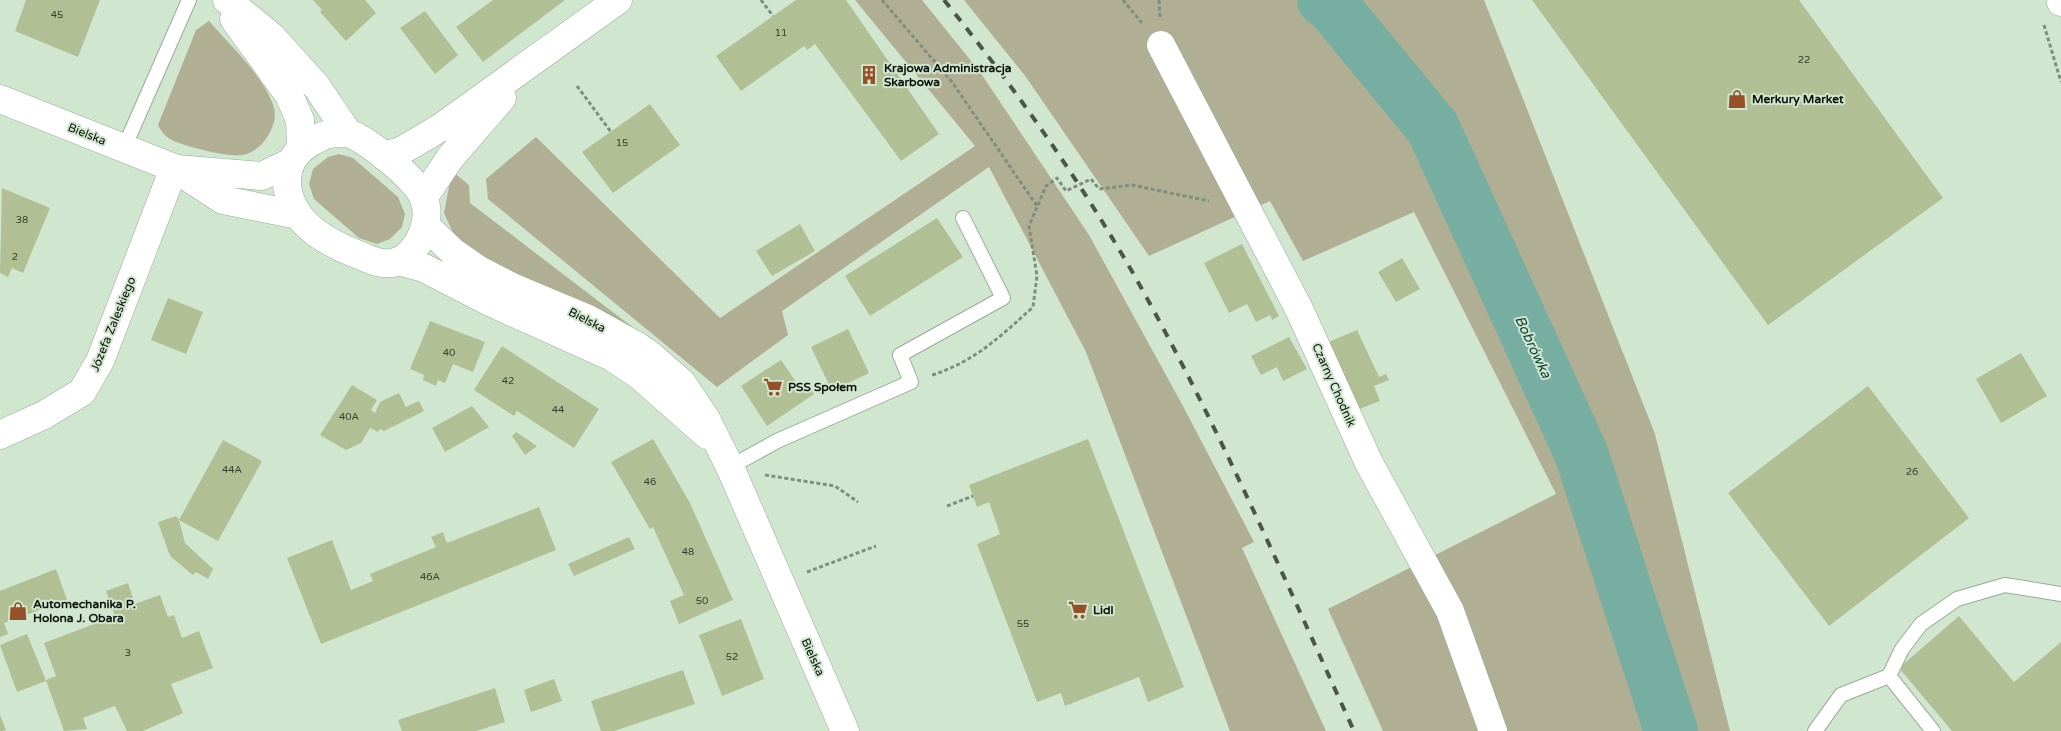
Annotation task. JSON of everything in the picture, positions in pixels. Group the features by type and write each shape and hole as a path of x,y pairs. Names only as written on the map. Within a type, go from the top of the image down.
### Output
{"street":[{"path":"219,0 290,95 300,120 296,154 287,184 290,198 298,214 315,230 349,251 378,263 398,261 417,245 426,226 424,197 416,186 361,137 348,133 328,134 296,154"},
{"path":"227,0 271,36 317,87 348,133"},
{"path":"384,156 401,151 425,138 618,0"},
{"name":"Czarny Chodnik","path":"1160,44 1299,309 1369,463 1450,611 1493,731"},
{"path":"424,197 450,158 536,59"},
{"name":"Bielska","path":"0,99 174,168 223,200 298,214"},
{"name":"Bielska","path":"174,168 262,176 296,154"},
{"name":"Józefa Zaleskiego","path":"0,435 44,415 82,392 100,362 174,168"},
{"name":"Bielska","path":"426,226 453,252 479,270 514,288 588,320 650,355 672,372 695,399 725,457 845,731"},
{"name":"Bielska","path":"398,261 424,268 492,303 612,357 639,375 725,457"}],"lane":[{"path":"124,148 189,0"},
{"path":"725,457 777,441 911,382 900,355 1003,298 963,218"},
{"path":"1815,731 1841,696 1889,676 1902,650 1921,624 1957,599 2005,585 2061,594"},
{"path":"1889,676 1934,731"}],"path":[{"path":"761,0 773,16"},
{"path":"882,0 952,82 1037,206"},
{"path":"2055,7 2061,82"},
{"path":"577,86 611,132"},
{"path":"911,382 949,370 991,346 1033,307 1037,276 1029,226 1046,186 1057,178 1066,191 1091,179 1099,189 1132,185 1212,202 1240,197"},
{"path":"760,474 835,486 858,502"},
{"path":"946,506 973,496"},
{"path":"780,583 876,546"}],"green space":[{"path":"855,0 922,0 980,72 1089,235 1183,406 1254,542 1242,548 1326,731 1230,731 1086,352 989,167 782,311 788,335 717,387 488,199 486,179 536,137 720,318 975,146"},
{"path":"964,0 1484,0 1655,434 1730,731 1383,731 1328,609 1556,494 1414,212 1303,261 1270,201 1149,256 1026,77"},
{"path":"209,21 253,70 267,91 274,106 274,122 267,138 255,150 247,154 218,153 184,145 168,137 158,125 196,30"},
{"path":"339,154 353,158 398,197 405,214 402,227 390,239 377,244 359,238 314,199 309,184 313,169 328,157"},
{"path":"452,171 469,185 470,203 648,339 510,277 455,237 444,213"}],"building":[{"path":"26,0 100,0 78,57 15,31"},
{"path":"313,0 365,0 376,13 346,41 320,12 322,10"},
{"path":"493,0 565,0 483,62 456,27"},
{"name":"Krajowa Administracja Skarbowa","path":"796,0 846,0 939,134 901,161 815,44 807,50 804,46 741,91 716,56"},
{"name":"Merkury Market","path":"1532,0 1799,0 1943,198 1768,325"},
{"path":"425,11 458,55 435,74 400,28"},
{"path":"650,104 680,145 613,193 582,152"},
{"path":"2,188 50,208 23,273 12,268 8,277 0,273"},
{"path":"937,218 963,257 870,316 845,276"},
{"path":"800,224 815,251 772,276 756,251"},
{"path":"1242,244 1279,316 1272,320 1270,315 1256,322 1247,304 1229,313 1204,263"},
{"path":"1402,258 1420,289 1396,302 1378,272"},
{"path":"168,298 203,312 186,354 151,340"},
{"path":"430,321 485,342 473,372 453,364 445,383 438,380 436,386 423,380 424,375 410,369"},
{"path":"848,329 869,373 832,391 811,347"},
{"path":"1357,330 1379,377 1386,374 1389,380 1374,386 1380,401 1357,410 1324,344"},
{"path":"1289,337 1307,369 1283,381 1277,367 1261,375 1251,356"},
{"path":"502,346 599,409 574,448 517,411 514,416 474,390"},
{"path":"2021,353 2047,396 2001,423 1976,379"},
{"path":"781,360 798,385 805,381 814,394 767,426 741,386"},
{"path":"352,385 377,400 371,410 375,413 380,402 399,393 406,407 419,401 424,411 384,431 380,429 378,432 370,428 361,443 346,450 320,435"},
{"path":"1868,386 1969,518 1829,626 1728,493"},
{"path":"472,406 489,427 445,452 432,428"},
{"path":"516,432 537,446 525,455 512,436"},
{"path":"653,439 690,503 733,600 679,624 670,601 684,595 653,527 650,529 611,462"},
{"name":"Lidl","path":"1088,439 1184,687 1148,702 1139,677 1065,706 1061,693 1037,702 977,544 1000,534 989,502 977,507 969,485"},
{"path":"223,440 262,461 218,541 179,520"},
{"path":"539,507 556,550 321,644 287,558 332,540 351,590 373,581 370,574 436,547 431,537 443,532 447,543"},
{"path":"176,516 179,520 185,543 213,569 208,579 196,572 193,575 170,556 158,522"},
{"path":"629,537 635,549 574,576 568,564"},
{"name":"Automechanika P. Holona J. Obara","path":"56,569 67,600 4,623 8,634 0,637 0,591"},
{"path":"128,583 135,604 160,595 168,617 174,615 182,638 199,631 213,668 171,684 183,713 143,731 127,731 115,706 83,718 87,729 64,731 46,680 56,676 44,643 115,616 106,591"},
{"path":"1959,616 2014,682 2061,642 2061,731 1952,731 1899,668"},
{"path":"741,619 764,679 722,696 699,635"},
{"path":"27,634 46,681 17,692 0,645"},
{"path":"683,670 695,704 614,731 601,731 591,701"},
{"path":"554,679 562,701 531,712 524,690"},
{"path":"495,688 505,722 476,731 402,731 398,720"},
{"path":"0,715 6,730 0,731"}],"waterway":[{"name":"Bobrówka","path":"1324,0 1331,4 1433,128 1581,453 1671,731"}],"railway":[{"path":"944,0 1047,137 1071,172 1138,282 1224,448 1354,731"}],"place":[{"name":"Krajowa Administracja Skarbowa","path":"869,75"},
{"name":"Merkury Market","path":"1737,99"},
{"name":"PSS Społem","path":"773,387"},
{"name":"Lidl","path":"1078,610"},
{"name":"Automechanika P. Holona J. Obara","path":"18,611"}]}
